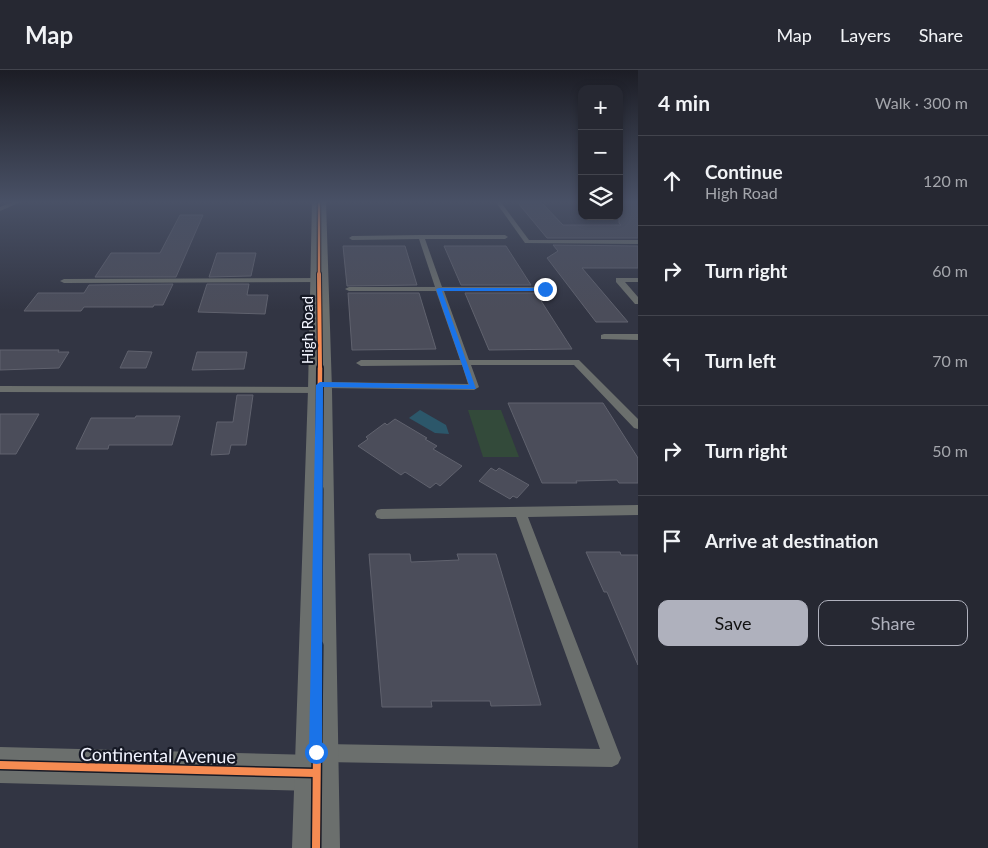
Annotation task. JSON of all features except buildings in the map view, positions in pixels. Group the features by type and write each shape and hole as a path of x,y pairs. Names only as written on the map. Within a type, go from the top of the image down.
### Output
{"street":[{"name":"High Road","path":"316,848 320,387 319,237"},
{"name":"Continental Avenue","path":"0,765 316,763"}],"lane":[{"path":"352,238 479,237"},
{"path":"523,237 527,242 638,242"},
{"path":"0,389 474,387 421,238"},
{"path":"64,280 319,280"},
{"path":"638,280 619,280 638,302"},
{"path":"349,289 545,289"},
{"path":"604,337 638,337"},
{"path":"361,363 576,362 638,425"},
{"path":"381,514 638,510"},
{"path":"316,763 612,758 520,512"}],"green space":[{"path":"468,410 501,410 519,457 483,457"}],"water":[{"path":"420,410 446,425 449,434 435,433 409,418"}],"cycle path":[{"path":"316,848 320,390 319,237"},
{"path":"0,765 315,773"}],"route":[{"path":"316,752 320,385 372,384 396,387 474,387 439,289 545,289"}]}
